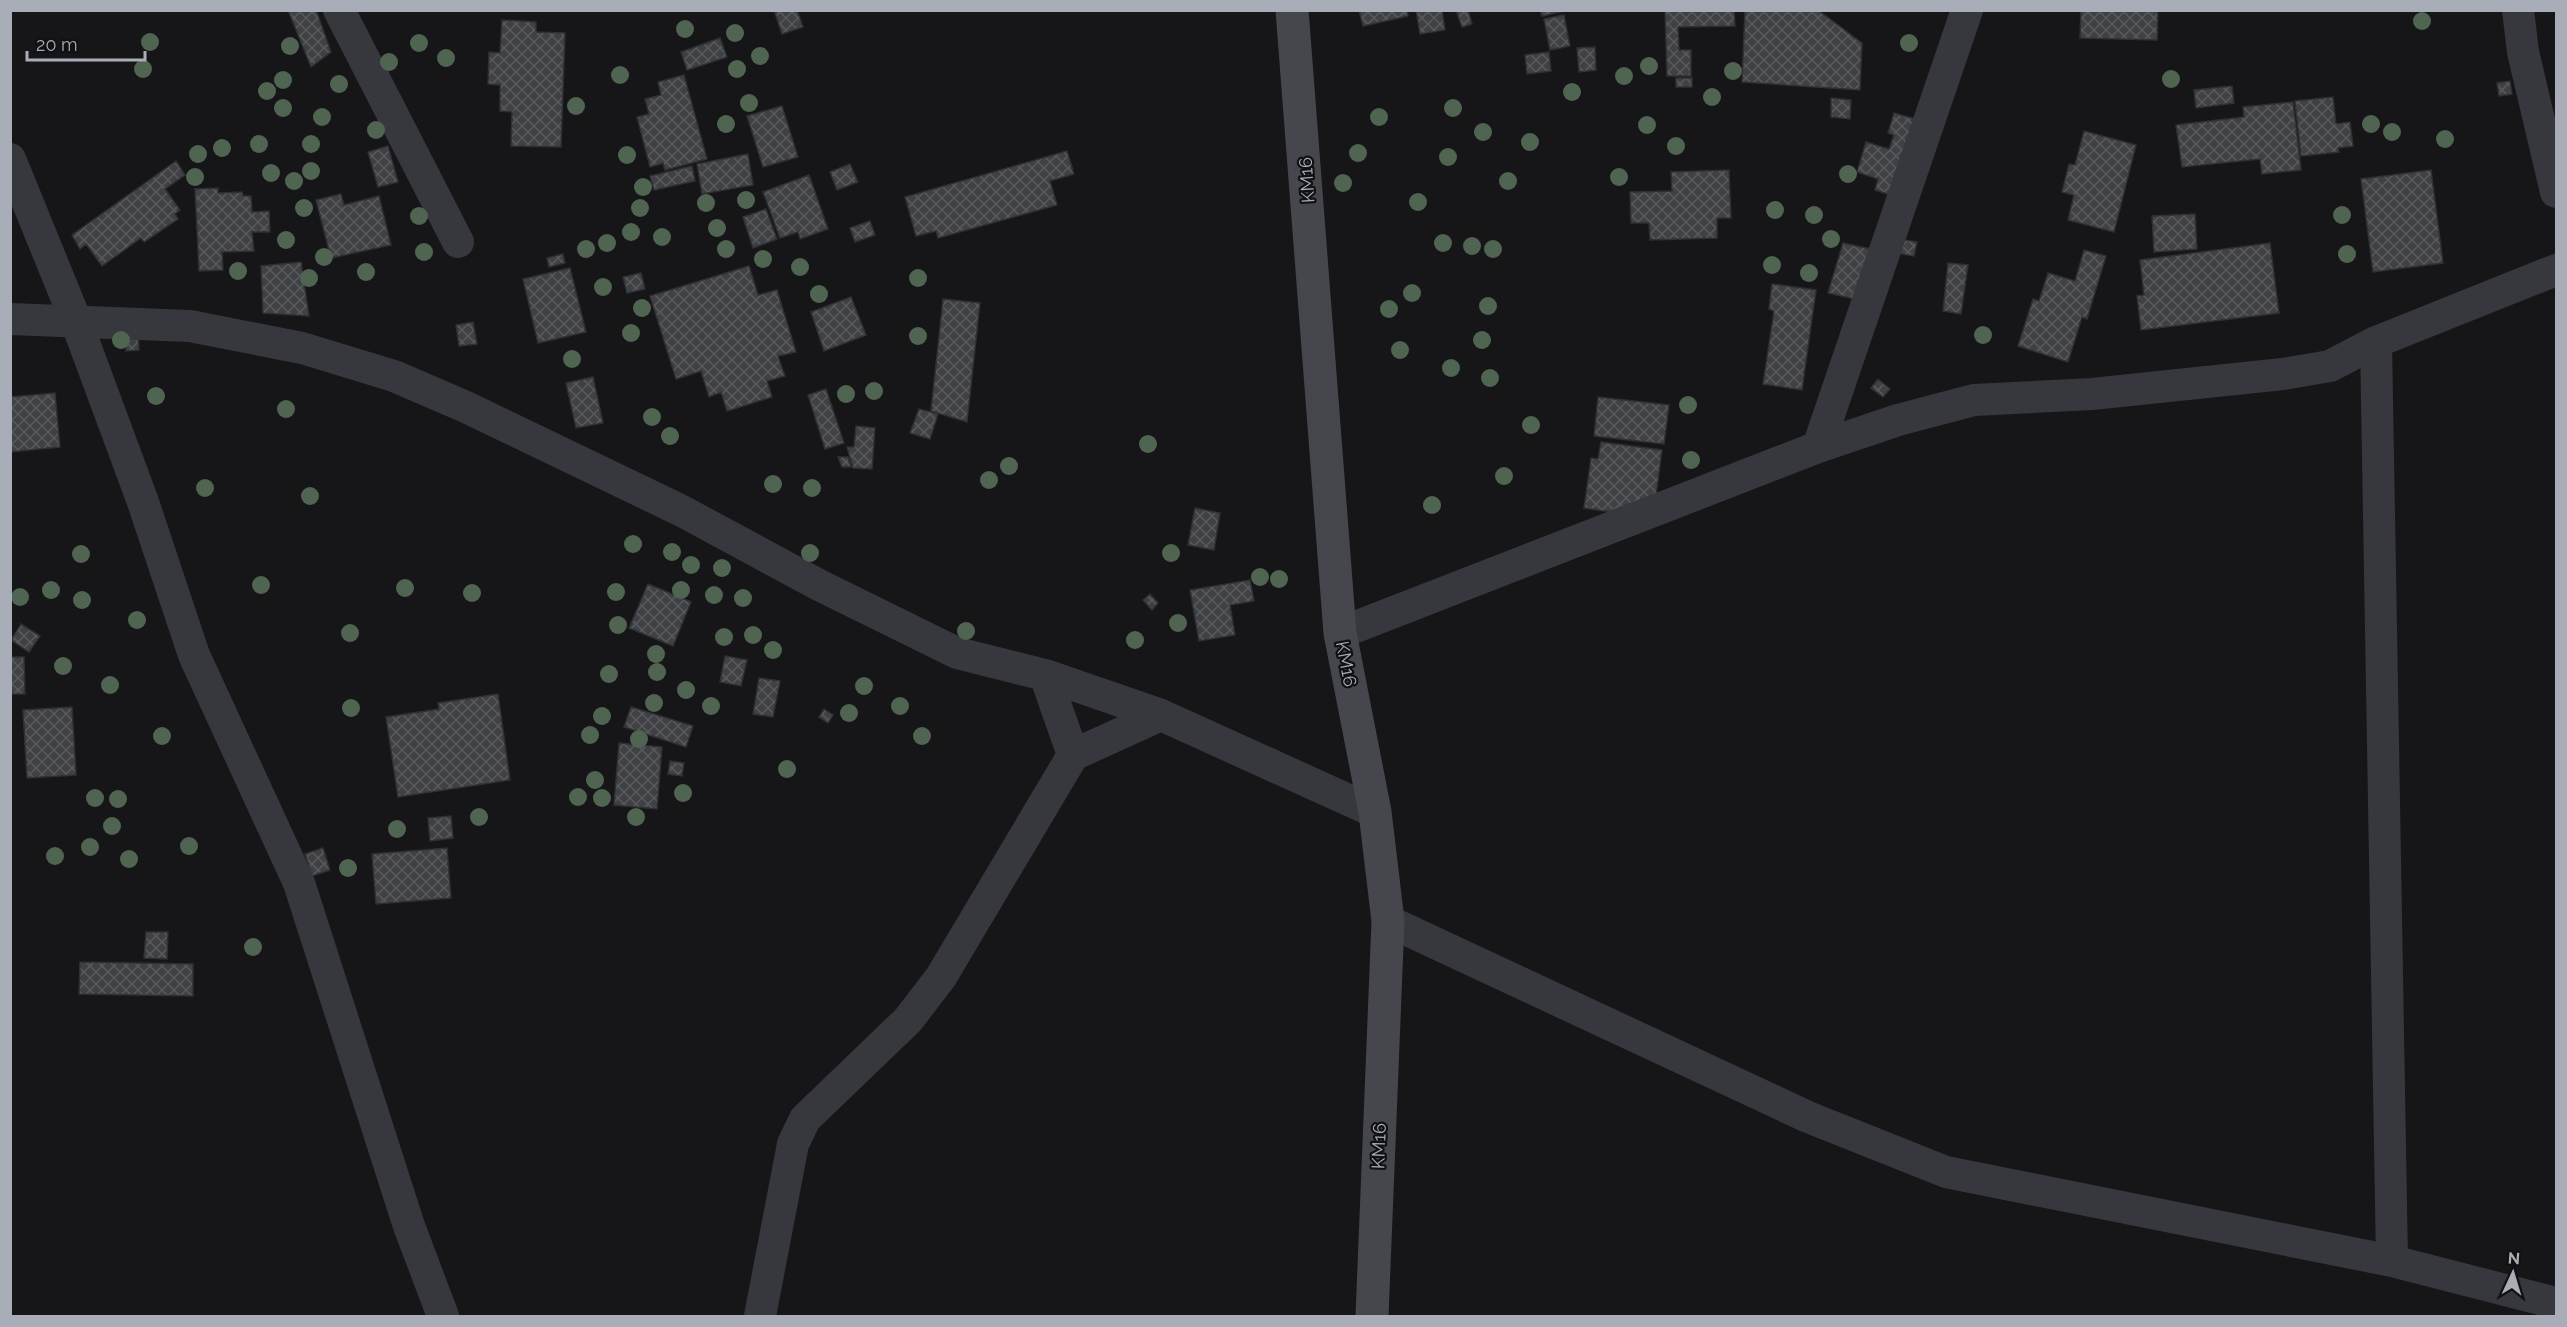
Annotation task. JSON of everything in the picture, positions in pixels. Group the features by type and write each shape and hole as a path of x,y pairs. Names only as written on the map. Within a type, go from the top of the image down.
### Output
{"street":[{"path":"339,10 458,242"},
{"name":"KM16","path":"1292,10 1340,633 1375,812 1388,921 1372,1317"},
{"path":"1818,447 1967,10"},
{"path":"2518,10 2523,52 2556,192"},
{"path":"10,159 76,321 143,502 194,655 299,883 409,1226 443,1317"},
{"path":"1340,633 1818,447 1898,420 1974,400 2092,394 2283,374 2330,366 2376,342 2556,270"},
{"path":"10,319 190,326 302,348 394,376 486,416 682,511 819,585 957,653 1045,675 1161,715 1375,812"},
{"path":"2376,342 2392,1261"},
{"path":"1045,675 1073,755"},
{"path":"760,1317 793,1144 805,1119 908,1020 941,977 1073,755 1161,715"},
{"path":"1388,921 1808,1117 1946,1172 2392,1261 2556,1303"}],"building":[{"path":"288,10 316,10 331,52 311,67"},
{"path":"774,10 797,10 803,27 782,34"},
{"path":"1359,10 1407,10 1408,16 1363,26"},
{"path":"1416,10 1442,10 1445,30 1420,34"},
{"path":"1456,10 1468,10 1472,24 1462,27"},
{"path":"1540,10 1569,10 1542,16"},
{"path":"1665,10 1734,10 1735,26 1678,27 1679,50 1691,50 1691,76 1667,76"},
{"path":"1745,10 1819,11 1862,43 1860,90 1742,82"},
{"path":"2081,10 2158,10 2157,40 2080,38"},
{"path":"1564,15 1570,46 1550,50 1544,19"},
{"path":"502,20 536,22 536,32 565,33 561,147 511,146 512,112 500,111 500,85 488,84 489,52 500,53"},
{"path":"720,38 727,57 687,70 681,52"},
{"path":"1595,47 1596,70 1579,72 1577,48"},
{"path":"1549,52 1551,71 1527,74 1525,55"},
{"path":"684,75 707,159 665,170 663,163 650,167 637,117 649,114 645,99 661,95 658,82"},
{"path":"1676,78 1692,78 1692,87 1676,87"},
{"path":"2510,81 2512,94 2499,96 2497,83"},
{"path":"2232,86 2234,103 2196,108 2194,90"},
{"path":"2333,97 2336,124 2350,122 2353,146 2338,148 2339,152 2301,156 2295,101"},
{"path":"1831,98 1851,100 1850,119 1831,117"},
{"path":"2293,102 2301,170 2262,174 2260,159 2182,167 2176,125 2244,117 2243,107"},
{"path":"782,106 798,157 763,167 747,116"},
{"path":"1894,113 1915,119 1891,195 1875,190 1878,179 1857,172 1866,142 1889,149 1894,135 1888,133"},
{"path":"2084,131 2136,145 2114,232 2068,220 2074,195 2062,192 2069,164 2075,165"},
{"path":"388,146 398,182 378,187 368,152"},
{"path":"1067,151 1074,174 1050,181 1057,205 938,238 936,231 916,236 905,197"},
{"path":"748,154 753,185 702,194 697,164"},
{"path":"176,161 185,175 165,189 180,210 175,214 178,219 144,242 141,238 102,266 86,244 80,249 72,235"},
{"path":"850,164 858,182 837,190 830,172"},
{"path":"692,166 695,181 654,190 650,176"},
{"path":"1729,170 1731,218 1717,218 1717,238 1650,240 1649,223 1631,223 1630,192 1672,191 1671,172"},
{"path":"2431,170 2443,263 2373,272 2361,179"},
{"path":"809,175 828,229 800,239 798,232 780,238 763,192"},
{"path":"218,188 218,193 242,192 243,196 251,196 252,212 269,211 270,232 252,232 254,251 222,252 223,270 199,271 195,189"},
{"path":"341,194 344,205 379,196 391,245 331,258 316,200"},
{"path":"766,209 777,239 753,248 743,217"},
{"path":"2195,214 2197,249 2154,252 2152,216"},
{"path":"870,221 875,235 855,242 850,228"},
{"path":"1899,239 1917,242 1914,256 1896,253"},
{"path":"1843,243 1871,249 1855,299 1828,293"},
{"path":"2270,243 2279,313 2141,330 2137,296 2144,295 2140,260"},
{"path":"2084,250 2106,256 2087,319 2082,317 2068,362 2018,346 2033,299 2039,301 2048,273 2075,281"},
{"path":"563,254 565,263 549,267 547,258"},
{"path":"301,262 309,316 263,313 261,266"},
{"path":"1948,263 1968,265 1961,314 1943,311"},
{"path":"749,266 758,295 777,290 796,352 778,356 785,376 767,381 772,397 727,411 721,392 709,397 701,371 676,379 650,296"},
{"path":"570,268 586,332 538,343 523,279"},
{"path":"641,273 645,289 627,293 623,277"},
{"path":"1772,284 1816,290 1802,390 1763,384 1774,311 1769,309"},
{"path":"851,297 866,335 824,351 811,312"},
{"path":"943,299 980,303 967,422 931,411"},
{"path":"473,322 477,344 459,346 456,325"},
{"path":"138,332 139,350 126,351 125,333"},
{"path":"593,377 603,423 576,428 566,383"},
{"path":"1878,379 1890,389 1883,397 1871,388"},
{"path":"826,389 844,443 825,449 808,395"},
{"path":"55,393 60,447 10,452 10,397"},
{"path":"1598,397 1669,405 1664,444 1594,436"},
{"path":"919,409 938,414 930,439 910,433"},
{"path":"856,426 875,428 872,469 853,468 847,447 854,447"},
{"path":"1601,442 1662,450 1653,518 1584,508 1591,458 1598,459"},
{"path":"838,457 848,457 851,467 842,467"},
{"path":"1195,508 1220,513 1214,550 1188,545"},
{"path":"1250,580 1254,601 1230,605 1235,635 1199,641 1190,590"},
{"path":"648,584 691,602 673,646 629,628"},
{"path":"1150,594 1158,603 1152,610 1143,600"},
{"path":"21,624 40,636 29,652 11,640"},
{"path":"725,656 747,660 741,686 720,682"},
{"path":"10,657 24,657 25,694 10,694"},
{"path":"759,678 780,681 773,717 753,714"},
{"path":"498,694 510,780 398,797 386,717 439,709 438,703"},
{"path":"72,707 76,775 27,778 23,710"},
{"path":"631,707 693,726 686,747 624,727"},
{"path":"824,709 833,715 828,723 819,717"},
{"path":"619,743 662,747 657,809 614,805"},
{"path":"670,761 684,763 682,776 668,774"},
{"path":"451,816 453,838 430,841 428,818"},
{"path":"323,848 330,870 312,876 305,854"},
{"path":"447,848 451,898 376,904 372,854"},
{"path":"146,932 168,932 167,959 144,958"},
{"path":"80,962 193,964 193,996 79,994"}]}
